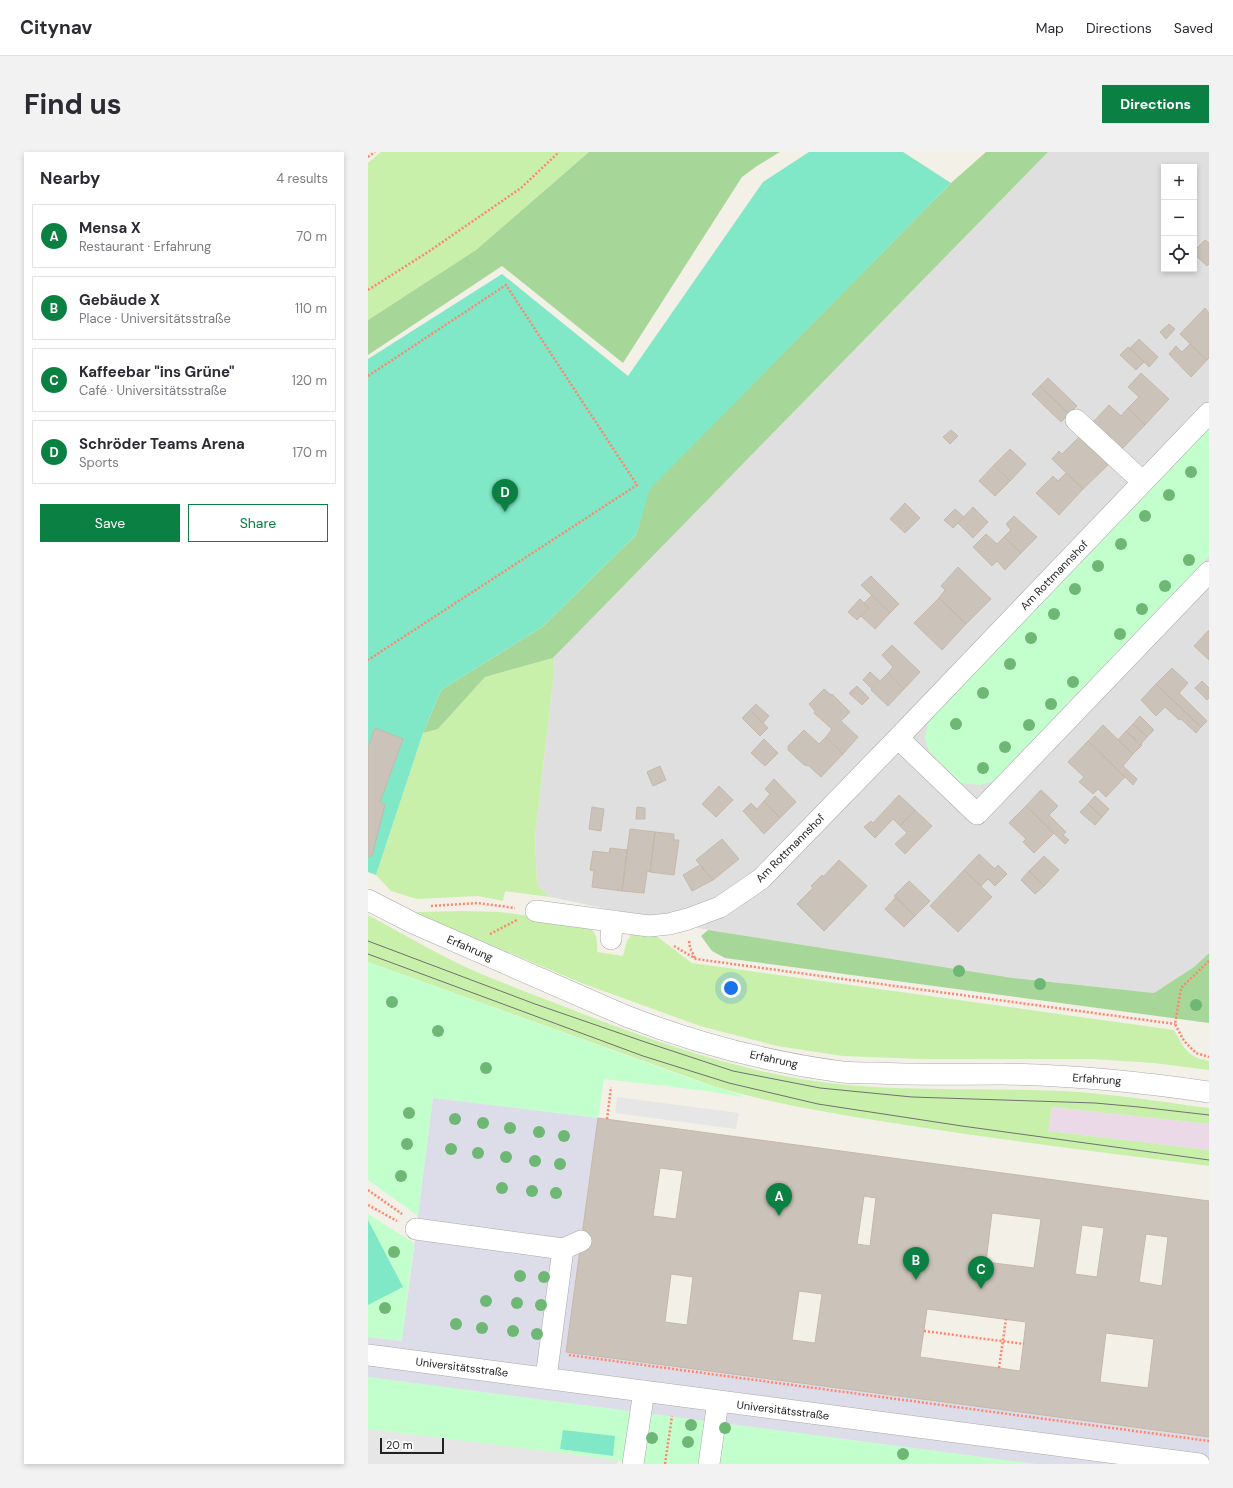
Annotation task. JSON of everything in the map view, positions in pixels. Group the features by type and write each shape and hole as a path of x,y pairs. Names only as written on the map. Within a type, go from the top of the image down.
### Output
{"street":[{"name":"Am Rottmannshof","path":"536,911 611,930 669,924 688,919 720,907 761,879 1209,413"},
{"path":"1076,420 1144,482"},
{"path":"898,738 977,814 1209,572"},
{"name":"Erfahrung","path":"368,900 413,923 602,1006 661,1030 758,1057 843,1072 900,1075 1003,1074 1114,1080 1209,1092"},
{"path":"416,1229 572,1245 549,1352 546,1378"},
{"name":"Universitätsstraße","path":"368,1355 1199,1464"},
{"path":"633,1464 644,1391"},
{"path":"709,1464 718,1401"}],"path":[{"path":"368,157 375,152"},
{"path":"368,290 428,252 520,188 559,152"},
{"path":"368,376 506,285 637,484 368,660"},
{"path":"424,906 478,904 536,911"},
{"path":"465,946 536,911"},
{"path":"649,926 683,952 696,959 1175,1024"},
{"path":"1209,962 1181,988 1175,1024 1184,1041 1196,1053 1209,1057"},
{"path":"607,1119 612,1087"},
{"path":"368,1190 408,1218 416,1229"},
{"path":"368,1205 416,1229"},
{"path":"999,1368 1006,1319"},
{"path":"924,1331 1024,1344"},
{"path":"549,1352 1209,1441"},
{"path":"665,1464 675,1395"},
{"path":"1181,1437 1182,1433"}],"shaded area":[{"path":"1048,152 1209,152 1209,953 1194,967 1154,993 1013,978 708,930 550,897 537,885 535,836 554,672 553,658"},
{"path":"617,1097 739,1113 736,1129 615,1113"},
{"path":"433,1098 598,1118 566,1351 1209,1437 1209,1464 1036,1464 368,1377 368,1337 402,1341"},
{"path":"1052,1107 1209,1124 1209,1150 1048,1131"},
{"path":"368,1429 618,1460 617,1464 368,1464"}],"green space":[{"path":"381,152 589,152 476,250 368,320 368,163"},
{"path":"589,152 780,152 742,177 623,363 502,266 368,355 368,320 476,250"},
{"path":"809,152 903,152 951,183 650,489 636,535 542,627 441,690 423,733 376,875 368,872 368,359 502,274 628,376 763,182"},
{"path":"986,152 1048,152 553,658 485,677 438,729 423,733 441,690 542,627 636,535 649,489 951,183"},
{"path":"1209,428 1209,556 993,781 980,785 961,783 929,751 925,738 928,723 943,705"},
{"path":"553,658 554,672 535,836 537,885 550,897 505,891 503,901 478,896 417,899 391,891 376,875 423,733 438,729 485,677"},
{"path":"416,912 500,912 580,923 590,928 595,934 597,941 597,952 623,956 627,941 632,934 655,935 692,963 1174,1030 1187,1051 1196,1057 1209,1061 1209,1070 1154,1063 1092,1059 922,1059 843,1056 777,1046 700,1026 584,984"},
{"path":"368,915 457,963 493,979 650,1039 748,1068 815,1081 845,1085 1079,1092 1209,1108 1209,1124 1052,1107 1048,1131 1209,1150 1209,1166 944,1131 786,1104 716,1087 368,962"},
{"path":"708,930 1013,978 1154,993 1194,967 1209,953 1209,1023 725,958 712,951 701,936"},
{"path":"368,962 697,1081 741,1095 741,1097 708,1091 604,1079 598,1118 433,1098 418,1216 368,1180"},
{"path":"368,1214 414,1243 402,1341 368,1337"},
{"path":"368,1220 403,1287 368,1305"},
{"path":"368,1377 1036,1464 644,1464 368,1429"},
{"path":"563,1430 615,1436 613,1456 560,1449"}],"building":[{"path":"1205,240 1209,243 1209,264 1207,266 1197,257 1197,248"},
{"path":"1205,308 1209,313 1209,358 1207,360 1180,334"},
{"path":"1169,324 1175,329 1166,339 1160,332"},
{"path":"1139,339 1158,357 1149,367 1130,348"},
{"path":"1190,344 1207,360 1191,377 1169,354 1176,346 1182,352"},
{"path":"1128,347 1144,362 1136,370 1120,355"},
{"path":"1141,373 1169,399 1145,425 1128,408 1139,397 1128,387"},
{"path":"1048,378 1077,406 1069,414 1040,386"},
{"path":"1040,386 1069,414 1061,422 1032,394"},
{"path":"1109,405 1121,416 1128,408 1145,425 1121,450 1093,422"},
{"path":"951,430 958,436 950,444 943,437"},
{"path":"1079,437 1108,465 1083,489 1052,459 1059,451 1062,454"},
{"path":"1010,449 1026,464 1010,481 994,465"},
{"path":"994,465 1010,481 995,496 979,481"},
{"path":"1066,473 1083,489 1059,515 1036,493 1053,476 1058,481"},
{"path":"905,503 920,518 905,533 890,519"},
{"path":"973,507 988,522 973,538 958,523"},
{"path":"955,509 964,517 953,528 944,520"},
{"path":"1014,516 1037,537 1021,553 1004,537 1011,530 1006,524"},
{"path":"986,534 997,544 1004,537 1021,553 1005,570 997,561 992,566 973,547"},
{"path":"958,567 991,599 966,624 939,598 945,590 941,586"},
{"path":"871,576 899,604 890,613 861,585"},
{"path":"872,595 890,613 875,629 861,616 869,608 864,603"},
{"path":"939,598 966,624 942,650 914,623"},
{"path":"860,599 869,608 857,620 848,612"},
{"path":"1209,630 1209,660 1194,646"},
{"path":"892,645 920,672 904,689 888,673 893,667 882,655"},
{"path":"1172,668 1188,683 1179,693 1207,721 1201,727 1156,684"},
{"path":"870,672 880,681 888,673 904,689 888,706 863,680"},
{"path":"1202,681 1209,688 1209,698 1207,700 1195,688"},
{"path":"1156,684 1201,727 1196,733 1165,707 1156,716 1141,700"},
{"path":"857,686 869,698 862,705 849,693"},
{"path":"824,689 831,695 832,694 850,712 841,721 858,737 843,754 826,737 832,729 814,713 815,711 809,704"},
{"path":"756,704 769,716 763,723 750,710"},
{"path":"750,710 768,728 760,736 742,718"},
{"path":"1140,716 1154,730 1147,737 1133,724"},
{"path":"1133,724 1147,737 1140,745 1126,731"},
{"path":"1103,725 1133,754 1123,766 1137,779 1133,785 1088,741"},
{"path":"375,728 403,739 380,802 385,805 372,856 368,856 368,747"},
{"path":"804,730 819,744 826,737 843,754 821,777 809,766 804,765 788,750 788,746"},
{"path":"1126,731 1142,745 1133,754 1118,740"},
{"path":"764,739 778,753 765,766 751,753"},
{"path":"1088,741 1125,777 1106,797 1098,789 1093,794 1079,782 1084,777 1068,762"},
{"path":"660,766 666,780 653,786 647,772"},
{"path":"774,779 796,802 780,818 764,801 770,794 765,789"},
{"path":"719,786 733,800 716,817 702,804"},
{"path":"1041,790 1058,806 1049,815 1066,832 1063,835 1069,840 1065,844 1026,806"},
{"path":"899,795 915,810 900,826 893,819 875,838 864,827 871,821 873,823"},
{"path":"1095,796 1109,809 1102,817 1088,804"},
{"path":"764,801 780,818 764,834 743,811 751,803 757,809"},
{"path":"1088,804 1102,817 1095,825 1080,812"},
{"path":"1026,806 1054,833 1034,853 1023,842 1026,839 1009,823"},
{"path":"592,807 604,809 601,831 589,829"},
{"path":"637,807 645,808 645,819 636,819"},
{"path":"915,810 932,826 905,854 895,844 907,833 900,826"},
{"path":"630,829 655,832 650,872 647,871 644,893 622,891"},
{"path":"655,832 674,834 674,840 679,840 674,875 650,872"},
{"path":"722,839 739,859 713,880 696,860"},
{"path":"610,848 627,850 622,891 592,887 594,871 590,870 593,851 609,853"},
{"path":"979,854 995,869 998,865 1007,874 995,886 988,879 981,886 964,870"},
{"path":"1044,856 1059,870 1044,886 1029,871"},
{"path":"839,860 867,886 824,931 797,904 813,888 811,886 822,875 823,877"},
{"path":"700,865 713,880 692,891 683,875"},
{"path":"964,870 992,897 958,932 930,906"},
{"path":"1029,871 1044,886 1035,894 1021,880"},
{"path":"909,881 930,901 915,916 894,896"},
{"path":"896,897 915,916 904,927 885,909"},
{"path":"598,1118 1209,1201 1209,1437 566,1352","holes":["660,1168 683,1171 676,1219 653,1216","864,1196 876,1198 870,1246 857,1244","992,1213 1041,1219 1034,1268 986,1262","1082,1225 1104,1228 1097,1277 1075,1274","1146,1234 1168,1237 1162,1286 1139,1282","671,1274 693,1277 687,1325 665,1322","799,1291 822,1294 815,1343 792,1340","927,1309 1026,1322 1020,1371 920,1357","1106,1333 1154,1339 1148,1388 1100,1382"]}],"tram line":[{"path":"368,941 535,1004 733,1071 820,1088 912,1097 1095,1103 1209,1115"},
{"path":"368,954 643,1056 729,1083 818,1104 962,1126 1209,1160"}],"place":[{"name":"Schröder Teams Arena","path":"505,512"},
{"name":"Mensa X","path":"779,1216"},
{"name":"Gebäude X","path":"916,1280"},
{"name":"Kaffeebar \"ins Grüne\"","path":"981,1289"}]}
